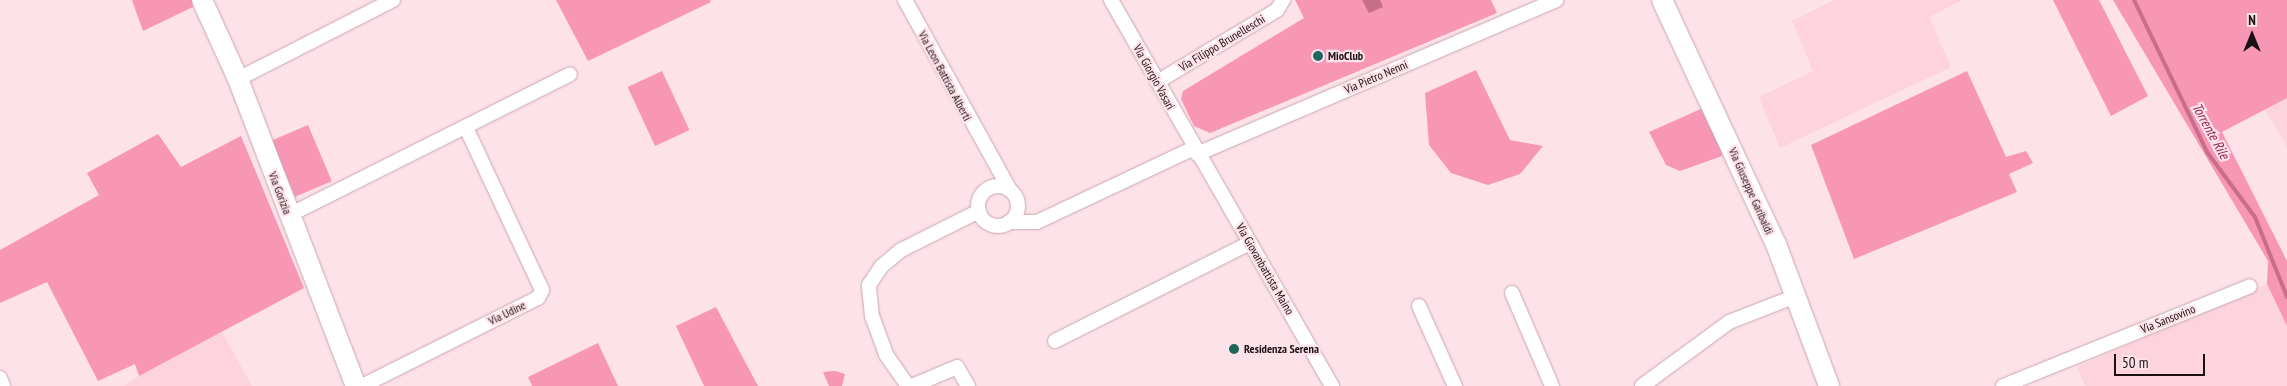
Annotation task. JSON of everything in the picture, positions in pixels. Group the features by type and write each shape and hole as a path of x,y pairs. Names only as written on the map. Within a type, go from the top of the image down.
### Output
{"street":[{"name":"Via Gorizia","path":"202,0 238,79 356,386"},
{"path":"238,79 393,0"},
{"name":"Via Leon Battista Alberti","path":"905,0 985,152 1010,190"},
{"name":"Via Giorgio Vasari","path":"1111,0 1194,151"},
{"name":"Via Filippo Brunelleschi","path":"1157,82 1277,10 1283,0"},
{"name":"Via Pietro Nenni","path":"1013,217 1037,222 1052,213 1194,151 1556,0"},
{"name":"Via Giuseppe Garibaldi","path":"1662,0 1719,116 1796,296 1829,386"},
{"path":"289,215 466,128 570,74"},
{"name":"Via Udine","path":"362,386 538,298 542,290 466,128"},
{"name":"Via Giovanbattista Maino","path":"1194,151 1250,243 1332,386"},
{"name":"Via Leon Battista Alberti","path":"985,152 992,187"},
{"path":"992,187 1010,190 1013,217 992,225 979,211 980,199 992,187"},
{"path":"908,386 886,354 872,316 869,285 882,266 901,250 979,211"},
{"path":"1055,341 1250,243"},
{"name":"Via Sansovino","path":"2004,386 2250,286"},
{"path":"1512,293 1552,386"},
{"path":"1642,386 1729,322 1796,296"},
{"path":"1419,306 1455,386"},
{"path":"912,386 957,367 968,386"},
{"path":"0,378 3,386"}],"shaded area":[{"path":"132,0 192,0 195,6 143,31"},
{"path":"556,0 710,0 711,2 588,61"},
{"name":"MioClub","path":"1295,0 1491,0 1497,13 1210,133 1194,126 1181,99 1183,91 1304,18"},
{"path":"1362,0 1380,0 1383,7 1369,13"},
{"path":"1834,0 1962,0 1929,17 1951,67 1780,148 1759,97 1813,71 1792,21"},
{"path":"2053,0 2099,0 2148,96 2111,116"},
{"path":"2113,0 2287,0 2287,98 2222,132 2287,261 2287,326 2267,284 2268,261"},
{"path":"1476,70 1510,140 1543,146 1520,174 1488,185 1451,173 1429,145 1425,93"},
{"path":"662,71 689,130 655,146 628,87"},
{"path":"1967,71 2006,157 2026,151 2033,163 2009,174 2017,192 1854,259 1811,145"},
{"path":"2287,98 2287,147 2265,110"},
{"path":"1703,108 1724,148 1722,156 1680,171 1666,165 1649,132"},
{"path":"308,125 332,181 295,197 271,141"},
{"path":"158,134 181,167 241,136 304,288 139,376 135,364 98,381 47,282 0,303 0,250 99,195 87,173"},
{"path":"2267,284 2287,326 2287,386 2085,386 2077,367"},
{"path":"716,307 758,386 704,386 676,326"},
{"path":"222,332 252,386 124,386 139,376"},
{"path":"598,343 618,386 532,386 528,377"},
{"path":"835,371 845,374 842,386 829,386 823,372"}],"waterway":[{"name":"Torrente Rile","path":"2134,0 2207,152 2255,217 2287,297"}],"place":[{"name":"MioClub","path":"1318,56"},
{"name":"Residenza Serena","path":"1234,349"}]}
